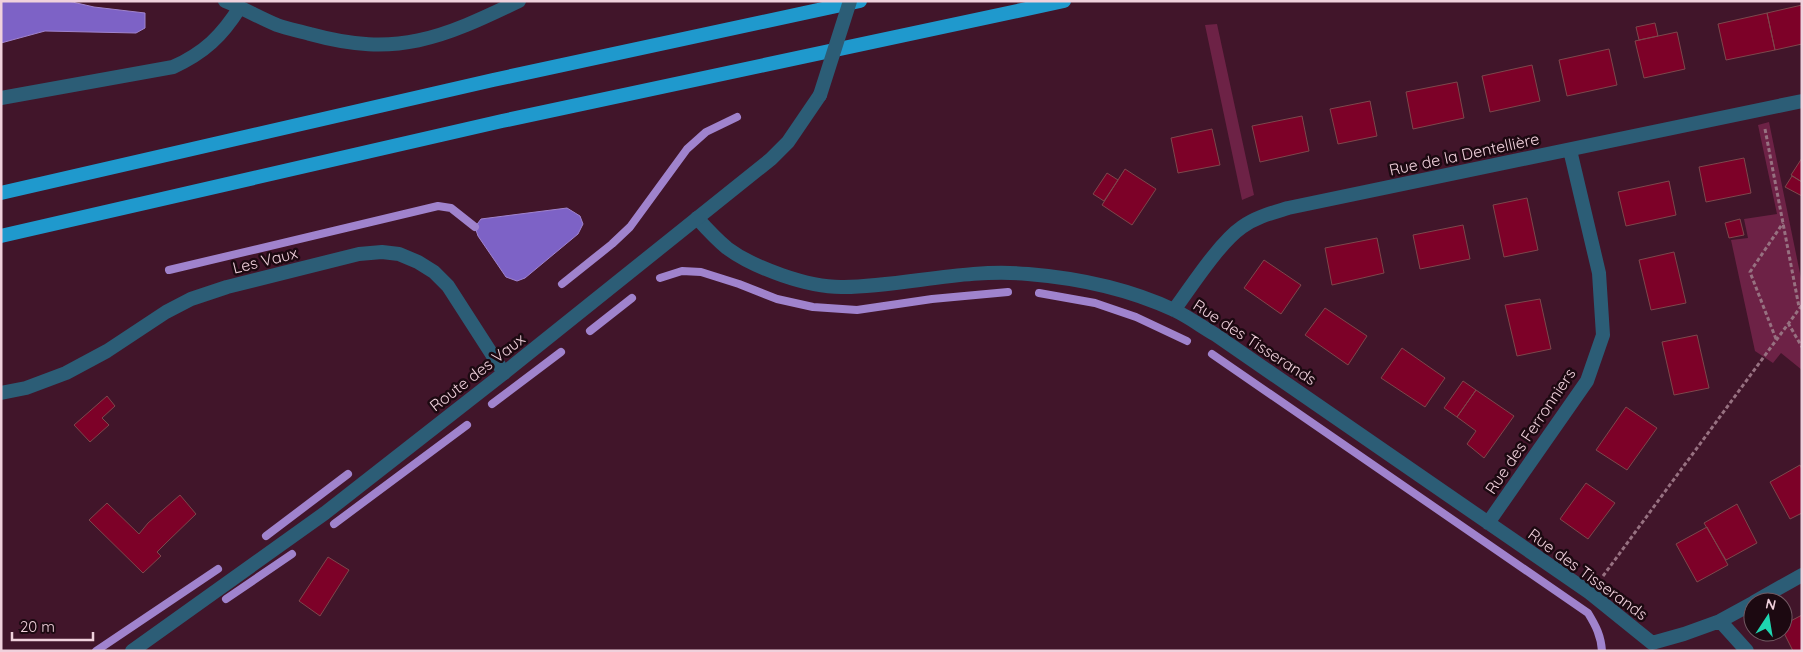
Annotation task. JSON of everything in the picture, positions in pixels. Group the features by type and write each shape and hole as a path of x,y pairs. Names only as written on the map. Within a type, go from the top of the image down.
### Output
{"highway":[{"path":"1,193 493,80 860,1"},
{"path":"1,236 502,121 1064,1"}],"street":[{"path":"225,1 278,25 320,37 380,46 408,44 440,36 469,25 519,1"},
{"name":"Route des Vaux","path":"132,651 325,513 504,373 771,159 788,142 820,95 850,1"},
{"path":"1,98 173,67 192,58 214,42 240,7"},
{"name":"Rue de la Dentellière","path":"1174,310 1223,245 1241,227 1263,216 1288,208 1802,101"},
{"name":"Rue des Ferronniers","path":"1488,523 1587,381 1602,335 1599,273 1570,150"},
{"name":"Rue des Tisserands","path":"697,218 727,247 750,262 783,276 808,282 841,287 882,285 980,272 1028,274 1081,281 1127,292 1174,310 1216,335 1590,593 1649,647"},
{"name":"Les Vaux","path":"1,393 26,388 66,373 106,352 166,312 191,299 350,256 382,252 399,254 418,262 434,272 448,286 504,373"},
{"path":"1772,592 1802,575"},
{"path":"1649,647 1720,622 1743,608"},
{"path":"1720,622 1747,651"}],"path":[{"path":"1590,593 1801,306 1761,109"},
{"path":"1776,339 1750,272 1783,224"},
{"path":"1788,323 1802,347"}],"shaded area":[{"path":"1,1 68,1 94,7 145,13 145,28 136,33 45,31 1,43"},
{"path":"1217,24 1254,195 1242,200 1205,25"},
{"path":"1769,122 1802,283 1802,370 1781,353 1773,363 1755,351 1731,240 1748,238 1744,219 1777,214 1758,125"},
{"path":"567,208 580,216 583,224 578,234 525,278 517,281 506,277 478,236 475,227 481,219"}],"building":[{"path":"1802,5 1802,44 1775,50 1767,13"},
{"path":"1767,13 1775,50 1726,60 1718,24"},
{"path":"1655,23 1658,36 1639,40 1636,27"},
{"path":"1677,32 1685,69 1644,78 1635,41"},
{"path":"1609,49 1617,85 1567,96 1559,60"},
{"path":"1532,65 1540,101 1490,112 1482,76"},
{"path":"1457,82 1464,118 1413,129 1406,92"},
{"path":"1370,101 1377,136 1338,144 1330,109"},
{"path":"1302,116 1309,151 1260,162 1252,126"},
{"path":"1212,129 1220,165 1178,173 1171,138"},
{"path":"1744,158 1751,193 1706,202 1699,167"},
{"path":"1802,158 1802,182 1791,175"},
{"path":"1125,169 1156,189 1132,225 1102,205"},
{"path":"1107,173 1118,180 1104,201 1093,194"},
{"path":"1792,176 1802,182 1802,196 1785,187"},
{"path":"1669,181 1676,215 1626,226 1618,192"},
{"path":"1527,198 1538,250 1504,257 1493,205"},
{"path":"1740,219 1744,235 1729,238 1725,223"},
{"path":"1463,225 1470,259 1420,269 1413,235"},
{"path":"1377,238 1384,273 1332,285 1325,248"},
{"path":"1674,252 1686,303 1651,310 1639,260"},
{"path":"1264,260 1301,285 1281,314 1244,288"},
{"path":"1540,299 1551,349 1517,356 1505,305"},
{"path":"1325,308 1367,336 1348,365 1305,335"},
{"path":"1697,335 1709,388 1674,395 1662,342"},
{"path":"1402,348 1445,378 1425,407 1381,378"},
{"path":"1463,381 1476,390 1457,417 1444,408"},
{"path":"1476,390 1514,416 1484,458 1467,444 1476,431 1457,417"},
{"path":"107,396 115,406 102,418 109,425 90,442 74,425"},
{"path":"1626,407 1657,428 1627,470 1596,450"},
{"path":"1800,465 1802,469 1802,513 1790,519 1770,482"},
{"path":"1586,483 1615,503 1588,539 1560,519"},
{"path":"180,495 196,514 157,552 161,556 143,573 89,520 107,503 139,534 148,523"},
{"path":"1737,504 1757,543 1726,560 1704,523"},
{"path":"1707,527 1728,565 1697,582 1676,544"},
{"path":"328,557 349,570 320,616 299,601"},
{"path":"1802,615 1802,651 1793,651 1788,642 1793,642 1793,620"}],"waterway":[{"path":"562,284 630,227 687,149 706,132 737,117"},
{"path":"169,270 438,206 451,208 475,227"},
{"path":"660,278 682,271 701,272 777,299 813,307 857,310 932,299 1008,292"},
{"path":"1039,293 1095,303 1136,317 1187,341"},
{"path":"590,331 632,298"},
{"path":"492,404 561,352"},
{"path":"1212,354 1588,613 1598,631 1602,651"},
{"path":"334,524 467,425"},
{"path":"266,536 348,474"},
{"path":"226,599 292,554"},
{"path":"96,651 218,569"}]}
